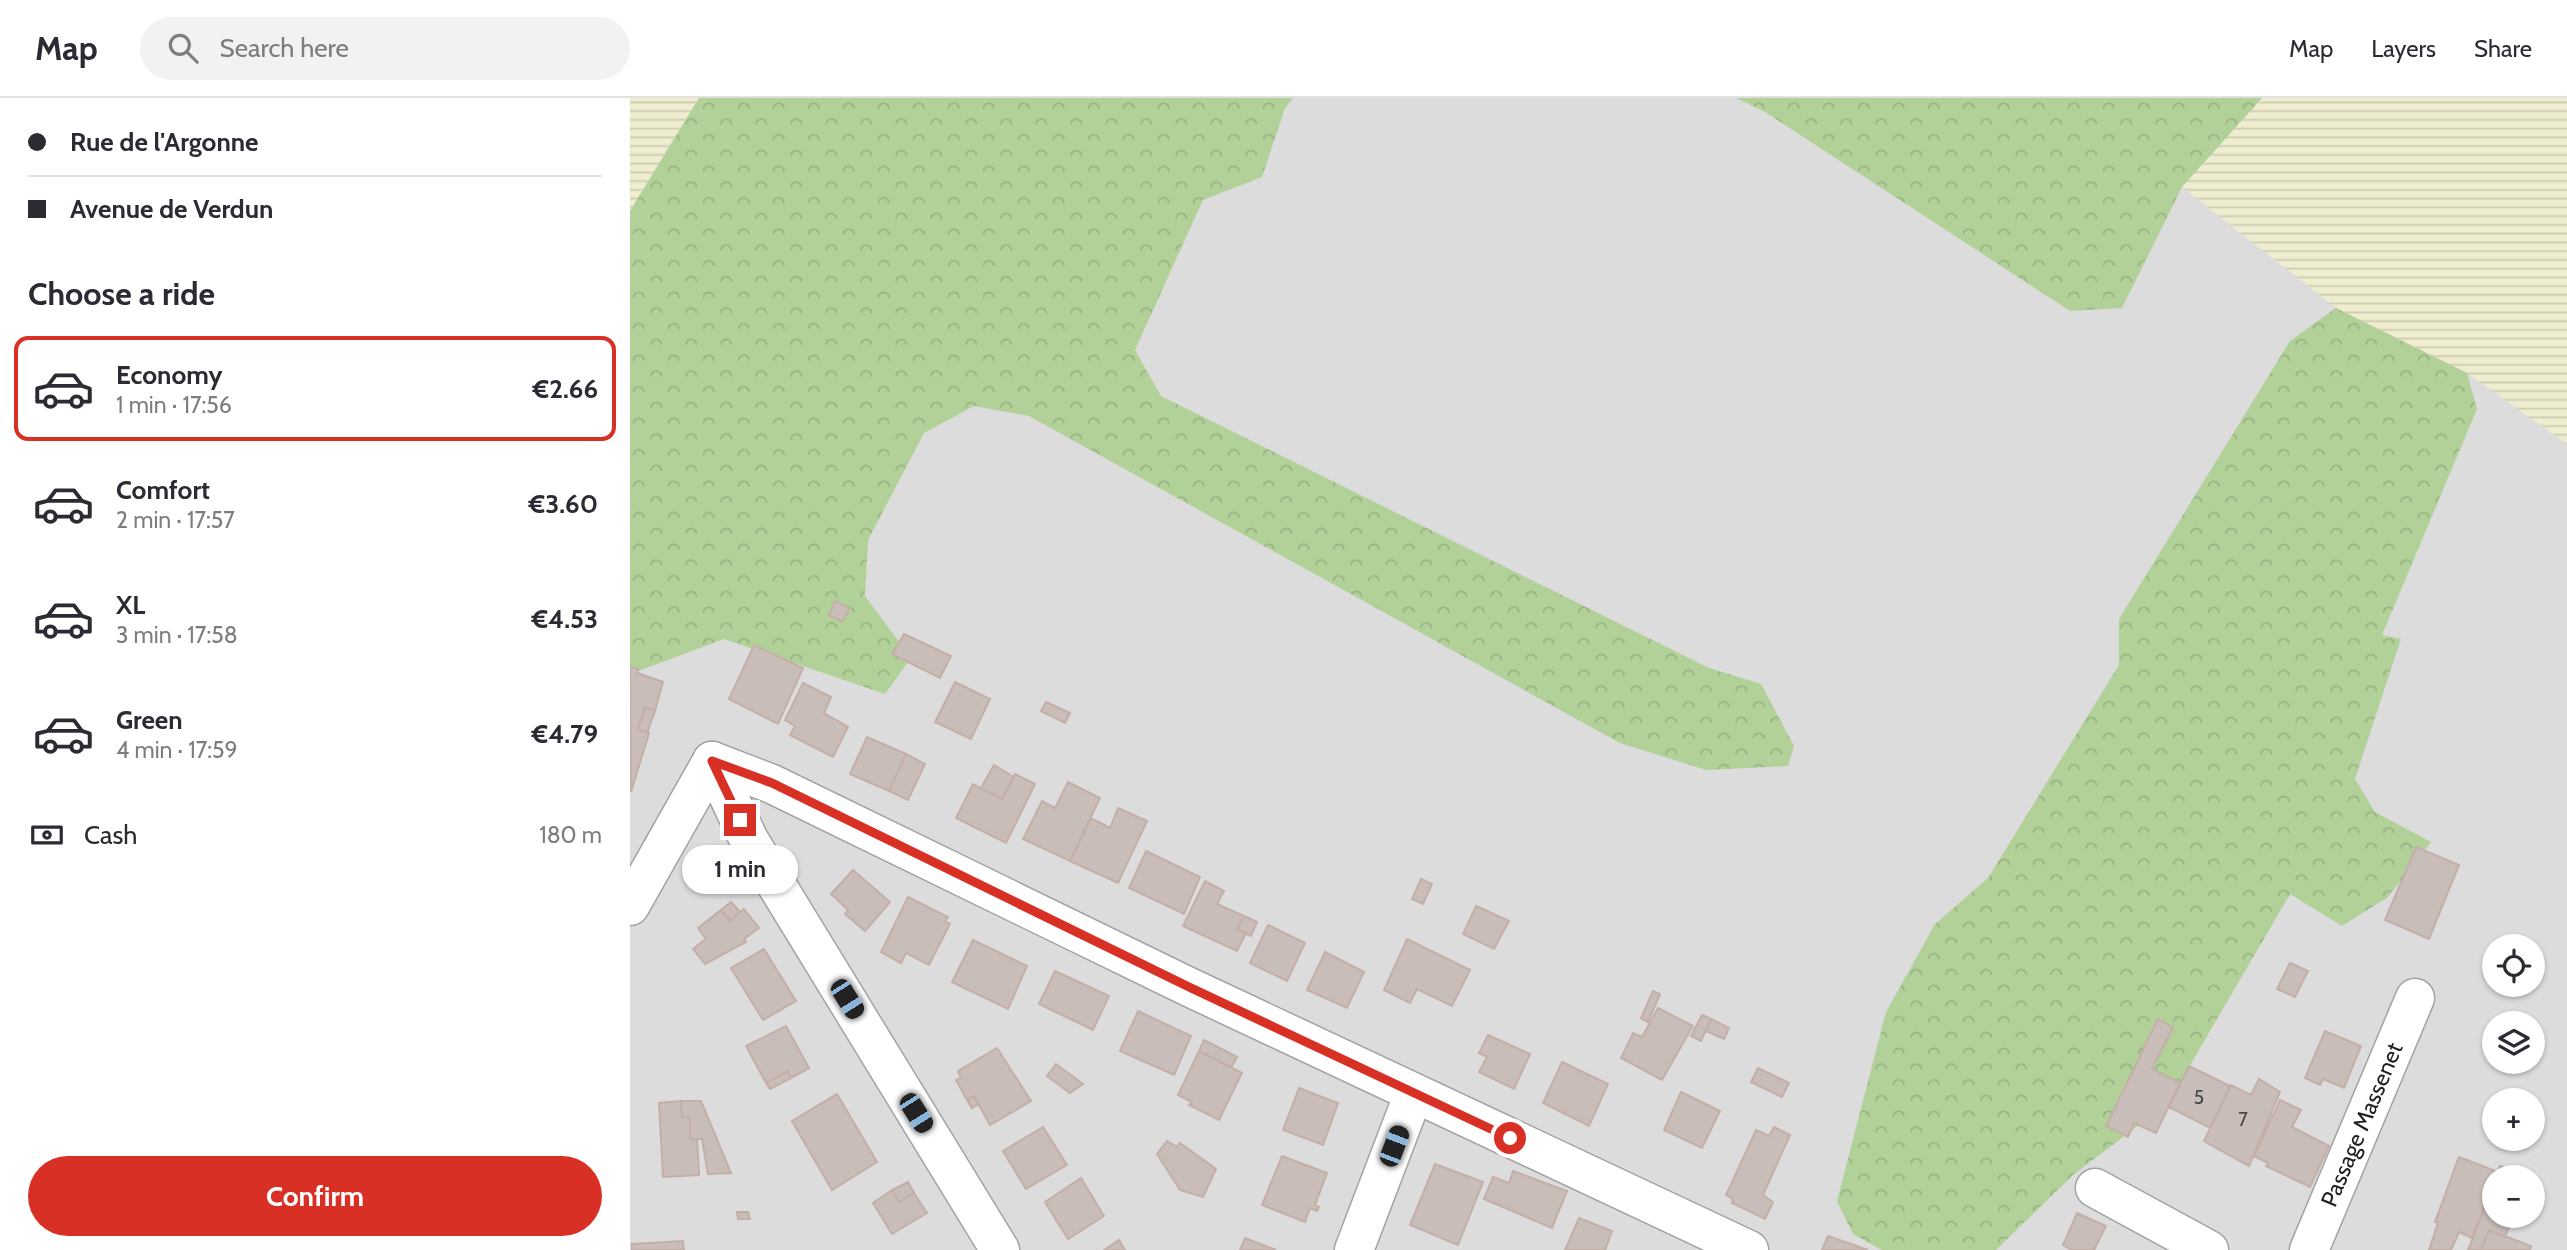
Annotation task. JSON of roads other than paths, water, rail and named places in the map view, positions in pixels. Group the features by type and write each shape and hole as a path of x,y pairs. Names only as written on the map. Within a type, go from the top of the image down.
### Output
{"street":[{"path":"630,906 712,761"},
{"path":"712,761 772,783 1414,1093 1749,1250"},
{"path":"712,761 749,840 1000,1250"},
{"name":"Passage Massenet","path":"2309,1250 2415,998"},
{"path":"1354,1250 1414,1093"},
{"path":"2095,1188 2209,1250"}]}
